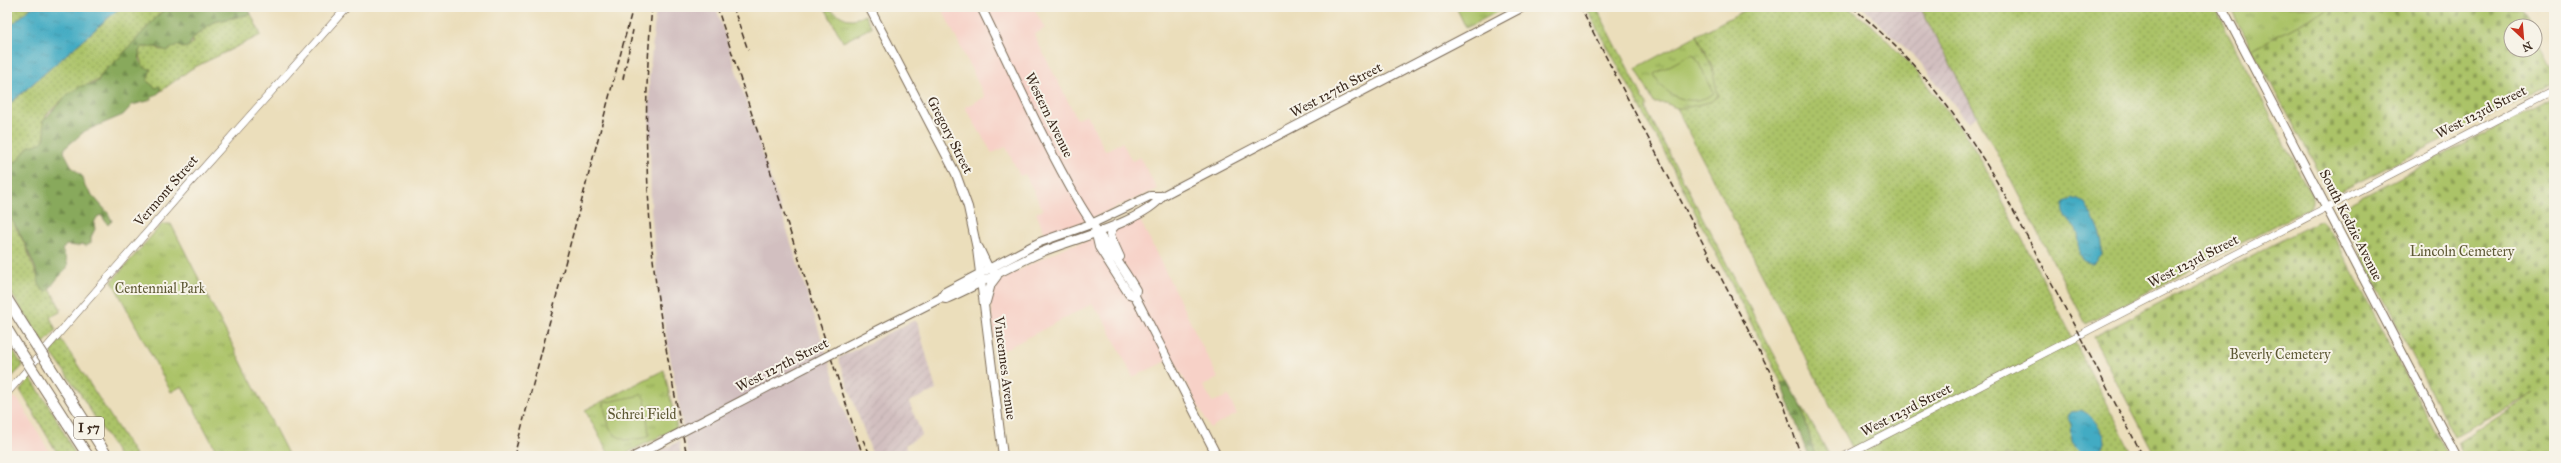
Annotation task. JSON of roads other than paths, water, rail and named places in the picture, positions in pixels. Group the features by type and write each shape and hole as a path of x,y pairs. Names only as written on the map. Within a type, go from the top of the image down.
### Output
{"highway":[{"name":"I 57","path":"7,299 107,456"},
{"name":"I 57","path":"7,330 88,456"},
{"path":"72,400 111,456"},
{"path":"73,432 83,456"}],"main road":[{"name":"Gregory Street","path":"869,7 956,174 966,200 982,283"},
{"name":"Western Avenue","path":"981,7 1060,168 1092,224 1096,233 1099,247 1128,294 1134,296 1217,456"},
{"name":"West 127th Street","path":"635,456 941,298 945,292 1040,242 1092,224 1150,196 1162,196 1523,7"},
{"name":"South Kedzie Avenue","path":"2222,7 2456,456"},
{"name":"West 127th Street","path":"941,298 946,299 982,283 1042,252 1096,233 1120,222 1156,205 1162,196"},
{"path":"1120,222 1112,229 1110,235 1124,269"},
{"name":"Western Avenue","path":"1096,233 1124,269 1136,290 1134,296"},
{"path":"974,238 991,269 999,274 991,284 985,309"},
{"name":"Vincennes Avenue","path":"982,283 1003,456"}],"street":[{"name":"Vermont Street","path":"7,393 189,184 347,7"},
{"name":"West 123rd Street","path":"1845,456 2554,90"}],"water":[{"path":"32,7 121,7 7,106 7,29"},
{"path":"2073,198 2085,203 2100,233 2102,254 2094,263 2082,260 2080,257 2079,237 2075,228 2065,215 2065,202"},
{"path":"2080,410 2092,418 2100,428 2104,438 2105,442 2098,456 2083,456 2072,443 2071,423 2067,416 2070,411"}],"railway":[{"path":"514,456 633,7"},
{"path":"652,7 649,38 646,133 650,228 659,308 687,456"},
{"path":"717,7 863,456"},
{"path":"733,7 748,50"},
{"path":"1580,7 1769,370 1783,402 1801,456"},
{"path":"1852,7 1886,37 1915,67 1965,131 2007,200 2143,456"},
{"path":"623,79 633,30"},
{"path":"863,440 871,456"}],"park label":[{"name":"Lincoln Cemetery","path":"2462,251"},
{"name":"Centennial Park","path":"160,288"},
{"name":"Beverly Cemetery","path":"2280,354"},
{"name":"Schrei Field","path":"642,414"}]}
